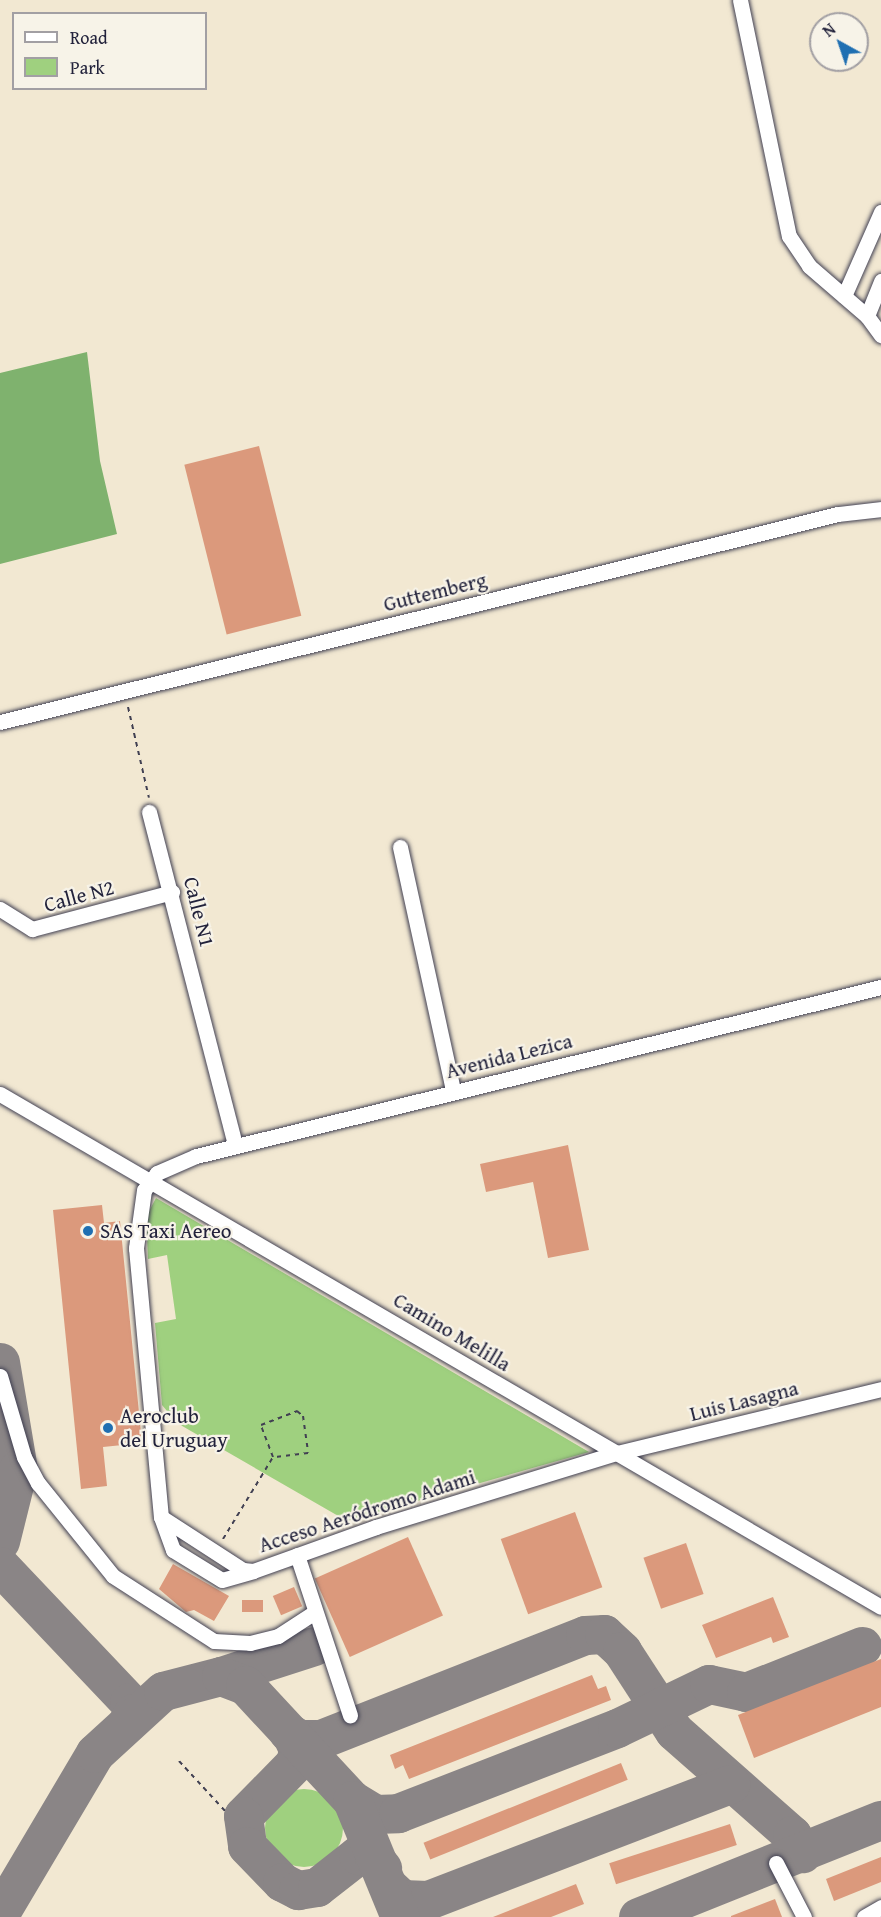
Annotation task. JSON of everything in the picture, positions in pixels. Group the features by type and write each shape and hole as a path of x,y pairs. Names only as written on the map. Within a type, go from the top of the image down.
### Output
{"street":[{"path":"740,0 785,225 801,256 867,316 881,335"},
{"path":"844,296 881,212"},
{"path":"867,316 881,281"},
{"name":"Guttemberg","path":"0,722 838,514 881,509"},
{"name":"Calle N1","path":"148,812 172,892 235,1145"},
{"path":"400,847 453,1091"},
{"name":"Calle N2","path":"0,909 32,929 172,892"},
{"name":"Avenida Lezica","path":"153,1179 188,1159 235,1145 881,987"},
{"name":"Camino Melilla","path":"0,1094 153,1179 617,1454 881,1607"},
{"path":"153,1179 140,1198 136,1248 161,1517 173,1550 222,1580 253,1571"},
{"path":"0,1376 24,1457 38,1483 113,1576 214,1641 250,1643 278,1636 315,1612"},
{"name":"Luis Lasagna","path":"617,1454 881,1389"},
{"name":"Acceso Aeródromo Adami","path":"161,1517 214,1554 253,1571 617,1454"},
{"path":"297,1555 350,1715"},
{"path":"776,1863 804,1917"},
{"path":"864,1917 881,1907"}],"path":[{"path":"124,690 148,812"},
{"path":"297,1411 303,1416 308,1452 273,1456 261,1425 297,1411"},
{"path":"214,1554 273,1456"},
{"path":"179,1761 226,1812"}],"green space":[{"path":"87,352 100,461 117,534 0,564 0,373"},
{"path":"156,1198 589,1452 347,1521 177,1423 162,1405 155,1323 176,1319 167,1255 148,1259 146,1217"},
{"path":"296,1789 312,1789 326,1795 337,1806 343,1820 343,1836 337,1850 326,1861 312,1867 296,1867 282,1861 271,1850 265,1836 265,1820 271,1806 282,1795"}],"building":[{"path":"259,446 301,616 227,634 184,465"},
{"path":"568,1145 589,1250 548,1258 533,1182 486,1192 480,1164"},
{"path":"102,1205 104,1223 120,1221 142,1443 103,1447 107,1486 81,1489 53,1210"},
{"path":"575,1512 602,1587 528,1614 501,1539"},
{"path":"408,1537 443,1616 350,1657 315,1578"},
{"path":"686,1543 704,1594 661,1609 643,1558"},
{"path":"173,1564 229,1596 214,1621 194,1610 186,1612 159,1589"},
{"path":"294,1587 302,1606 281,1615 273,1596"},
{"path":"773,1597 789,1637 773,1643 771,1637 716,1658 702,1625"},
{"path":"242,1600 263,1600 263,1612 242,1612"},
{"path":"881,1659 881,1707 754,1758 738,1715"},
{"path":"592,1675 598,1689 606,1686 611,1700 409,1779 403,1765 395,1769 390,1755"},
{"path":"621,1763 628,1780 430,1859 424,1843"},
{"path":"730,1824 737,1845 616,1884 609,1863"},
{"path":"881,1857 881,1882 834,1901 826,1879"},
{"path":"576,1884 584,1904 551,1917 493,1917"},
{"path":"775,1899 782,1917 731,1917 731,1916"}],"taxiway":[{"path":"0,1362 18,1469 0,1541"},
{"path":"0,1566 129,1702 133,1713 127,1723"},
{"path":"288,1732 299,1739 321,1739 585,1635 604,1634 622,1651 674,1731 792,1835 802,1853"},
{"path":"221,1676 314,1646"},
{"path":"352,1800 375,1814 398,1813 617,1728 709,1684 746,1692 862,1646"},
{"path":"0,1913 95,1753 163,1691 221,1676 245,1685 352,1800 400,1917"},
{"path":"291,1734 298,1749 295,1763 243,1816 247,1846 282,1882 298,1890 317,1887 358,1855 374,1858 382,1868"},
{"path":"389,1887 402,1899 428,1900 730,1784"},
{"path":"638,1917 881,1820"}],"place":[{"name":"SAS Taxi Aereo","path":"88,1231"},
{"name":"Aeroclub del Uruguay","path":"108,1428"}]}
